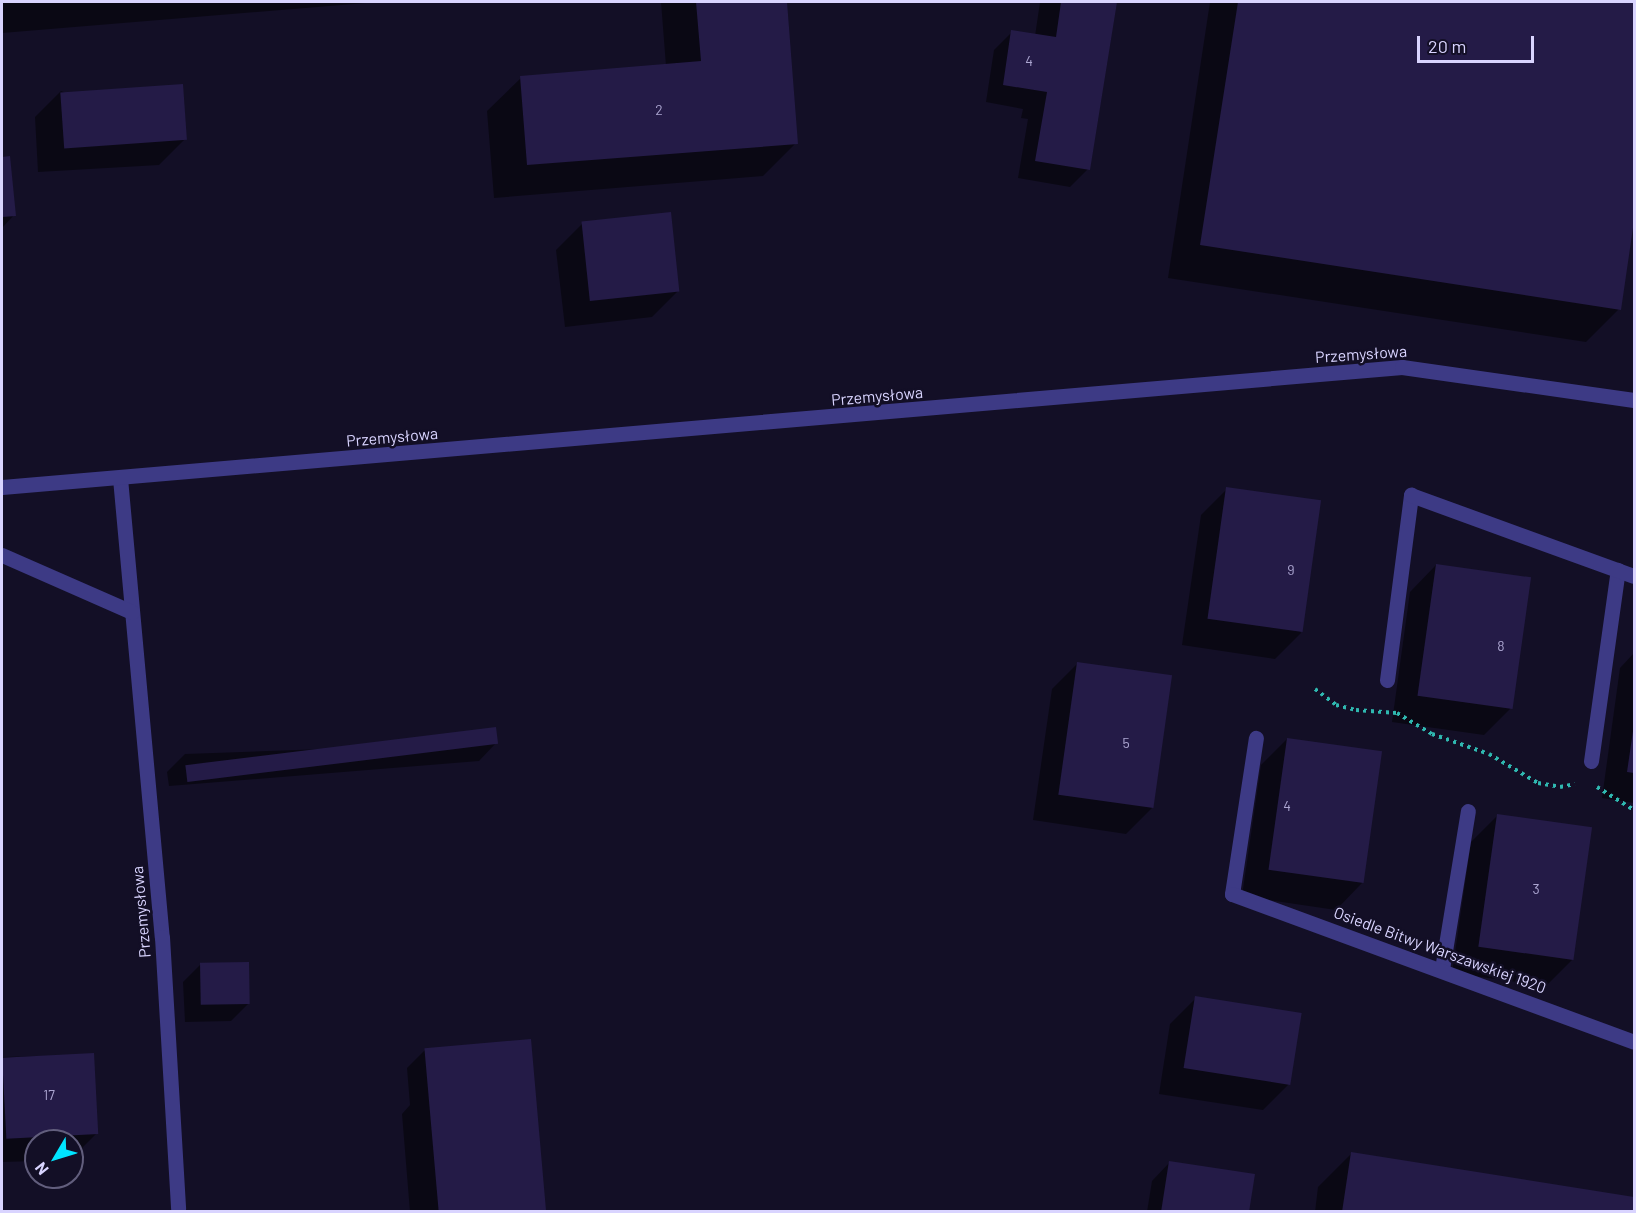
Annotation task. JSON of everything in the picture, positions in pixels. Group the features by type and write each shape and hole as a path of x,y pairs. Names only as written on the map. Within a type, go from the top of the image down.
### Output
{"street":[{"name":"Przemysłowa","path":"2,487 1402,367 1635,400"},
{"name":"Przemysłowa","path":"120,478 162,937 178,1209"},
{"path":"1387,680 1411,495 1635,576"},
{"path":"2,555 132,612"},
{"path":"1591,761 1618,570"},
{"name":"Osiedle Bitwy Warszawskiej 1920","path":"1256,738 1232,894 1442,969 1635,1042"},
{"path":"1442,969 1468,811"}],"path":[{"path":"1315,689 1336,705 1356,710 1397,713 1432,734 1489,754 1538,783 1560,787 1586,785"},
{"path":"1595,786 1635,810"}],"building":[{"path":"696,2 787,2 798,144 527,165 520,76 701,61"},
{"path":"1061,2 1117,2 1090,170 1035,161 1047,92 1003,85 1011,30 1056,37"},
{"path":"1238,2 1634,2 1634,221 1621,310 1200,245"},
{"path":"183,84 187,140 64,148 60,93"},
{"path":"10,156 16,216 2,217 2,157"},
{"path":"671,212 679,292 590,301 581,221"},
{"path":"1226,487 1321,500 1303,632 1207,619"},
{"path":"1436,564 1531,577 1513,709 1417,696"},
{"path":"1077,662 1172,675 1153,808 1058,795"},
{"path":"496,727 498,744 187,782 185,765"},
{"path":"1634,732 1634,773 1627,772"},
{"path":"1287,738 1382,751 1364,883 1268,870"},
{"path":"1497,814 1592,827 1573,960 1478,947"},
{"path":"249,962 250,1004 201,1005 200,963"},
{"path":"1195,996 1302,1013 1290,1085 1184,1068"},
{"path":"531,1039 546,1212 439,1212 424,1048"},
{"path":"94,1053 98,1134 84,1135 84,1129 24,1129 24,1138 6,1139 2,1058"},
{"path":"1351,1152 1634,1197 1634,1212 1342,1212"},
{"path":"1169,1161 1255,1174 1249,1212 1161,1212"}]}
